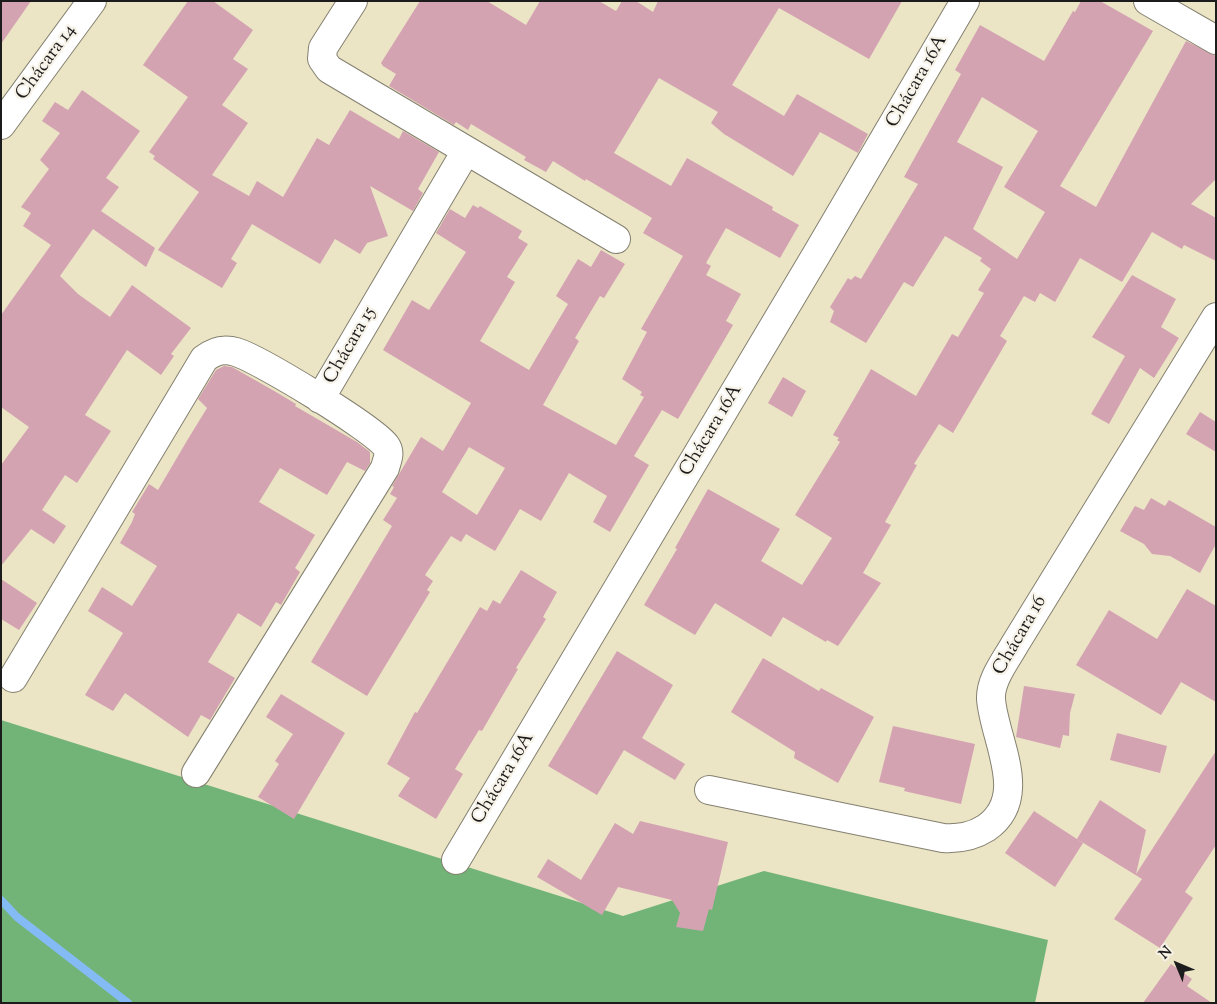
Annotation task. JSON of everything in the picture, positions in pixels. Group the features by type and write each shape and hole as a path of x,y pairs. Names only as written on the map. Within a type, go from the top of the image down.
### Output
{"street":[{"name":"Chácara 14","path":"1,125 92,1"},
{"path":"353,1 323,48 322,59 329,69 616,239"},
{"name":"Chácara 16A","path":"456,860 965,1"},
{"path":"1148,1 1216,40"},
{"name":"Chácara 15","path":"196,772 385,468 389,454 387,447 378,438 320,399 466,151"},
{"name":"Chácara 16","path":"709,790 943,838 959,839 977,834 994,822 1002,809 1009,789 1006,761 991,698 996,679 1015,644 1216,317"},
{"path":"13,678 204,359 213,352 222,350 237,352 320,399"}],"green space":[{"path":"1,720 623,916 764,871 1048,940 1035,1003 1,1003"}],"building":[{"path":"1,1 31,1 1,44"},
{"path":"188,1 213,1 253,30 233,59 248,69 222,105 248,123 212,175 249,196 257,181 283,197 317,138 329,145 350,110 399,139 403,131 439,152 418,189 423,193 413,211 370,186 388,236 367,243 360,254 335,239 320,264 252,224 231,259 237,263 222,288 158,250 199,192 153,159 155,156 149,152 188,97 143,65"},
{"path":"420,1 487,1 526,25 540,1 599,1 616,11 622,1 636,1 653,12 658,1 902,1 869,59 779,8 732,85 784,116 797,94 868,134 858,153 820,132 793,176 724,134 711,123 718,112 659,78 614,153 671,186 687,158 773,207 772,210 799,225 780,258 726,228 706,263 711,266 706,275 741,294 726,321 733,325 678,419 662,410 634,456 649,465 610,532 593,522 607,496 569,473 541,521 520,509 495,551 466,534 461,542 451,536 425,575 433,581 427,590 430,592 367,696 311,662 392,526 383,520 397,498 390,494 394,487 392,486 421,437 443,451 471,403 383,350 412,300 429,310 466,252 436,233 450,209 465,218 473,205 478,208 480,206 522,231 518,238 528,244 507,277 515,282 480,341 529,370 568,304 556,296 578,259 591,267 601,250 625,264 604,298 600,296 575,338 579,341 543,405 616,445 644,397 640,395 642,392 622,379 647,332 641,329 683,256 643,233 652,218 553,161 546,172 524,160 526,157 471,124 468,130 456,122 454,125 389,86 396,74 381,63","holes":["469,447 505,468 477,515 442,492"]},
{"path":"1081,1 1100,1 1153,31 1060,186 1096,207 1186,41 1216,56 1216,179 1191,204 1216,218 1216,261 1184,245 1182,249 1152,232 1122,282 1080,258 1055,302 1040,293 1035,302 1024,296 1000,336 1007,341 953,433 939,424 914,464 917,465 885,522 891,525 863,573 881,583 838,646 827,640 826,642 783,617 771,637 715,603 695,635 644,605 677,549 675,548 708,489 780,529 761,561 802,585 832,538 795,515 840,442 837,440 839,438 833,435 871,369 916,396 952,334 958,337 984,293 978,290 991,269 980,261 982,258 945,236 913,287 904,282 866,343 830,322 834,311 830,307 848,278 851,280 855,276 861,279 918,184 904,177 961,74 955,70 980,25 1044,61 1073,11 1075,12","holes":["982,97 1038,131 1004,187 1045,212 1017,259 973,229 1003,167 957,142"]},
{"path":"82,90 140,131 106,178 119,187 101,211 155,248 146,267 93,229 60,276 78,294 110,317 132,285 191,328 171,354 174,356 161,375 127,350 85,415 111,431 77,483 65,475 42,510 66,526 54,544 31,529 1,566 1,465 29,427 1,407 1,315 51,245 23,226 31,213 21,207 49,169 40,160 60,133 42,121 55,102 68,110"},
{"path":"1132,275 1176,299 1161,327 1179,338 1154,378 1140,368 1109,424 1091,414 1125,356 1092,337"},
{"path":"224,366 232,367 276,392 296,404 295,406 357,442 370,452 370,463 365,471 347,462 327,495 280,468 259,502 315,535 295,568 300,572 281,605 276,602 261,627 238,613 208,662 235,678 210,720 201,715 188,737 125,693 113,711 85,695 123,633 88,611 102,587 132,606 157,566 120,543 132,522 135,514 132,512 149,484 158,490 207,408 198,399 216,370"},
{"path":"783,377 806,391 792,417 768,403"},
{"path":"1200,412 1216,422 1216,452 1186,434"},
{"path":"1151,498 1165,506 1169,500 1216,527 1216,544 1200,573 1170,556 1152,554 1144,544 1120,531 1135,506 1144,510"},
{"path":"521,570 557,592 543,617 546,619 516,668 518,669 482,731 479,730 455,769 463,774 436,819 398,796 410,778 387,764 415,712 417,713 480,607 487,611 493,600 500,604"},
{"path":"1,579 37,603 19,630 1,619"},
{"path":"1187,589 1216,606 1216,702 1181,682 1161,715 1076,665 1109,610 1157,639"},
{"path":"617,651 673,685 642,738 685,764 675,780 624,750 597,795 548,766"},
{"path":"763,658 819,691 821,688 874,717 838,783 794,758 795,752 731,712"},
{"path":"1024,686 1075,694 1070,713 1069,736 1063,735 1060,748 1016,737"},
{"path":"281,694 345,733 294,819 258,797 279,764 275,761 293,734 266,717"},
{"path":"893,726 975,744 961,804 904,791 905,788 879,782"},
{"path":"1117,733 1167,746 1160,773 1110,760"},
{"path":"1216,751 1216,845 1185,892 1193,898 1160,948 1114,919 1142,879 1077,839 1100,800 1146,830 1136,874"},
{"path":"1034,811 1083,843 1055,887 1005,853"},
{"path":"640,821 728,842 712,910 709,909 703,931 676,927 680,913 672,900 618,887 602,915 537,877 548,859 581,880 615,823 633,834"},
{"path":"1171,964 1192,979 1187,986 1212,1003 1143,1003"}],"waterway":[{"path":"1,900 17,917 128,1003"}]}
